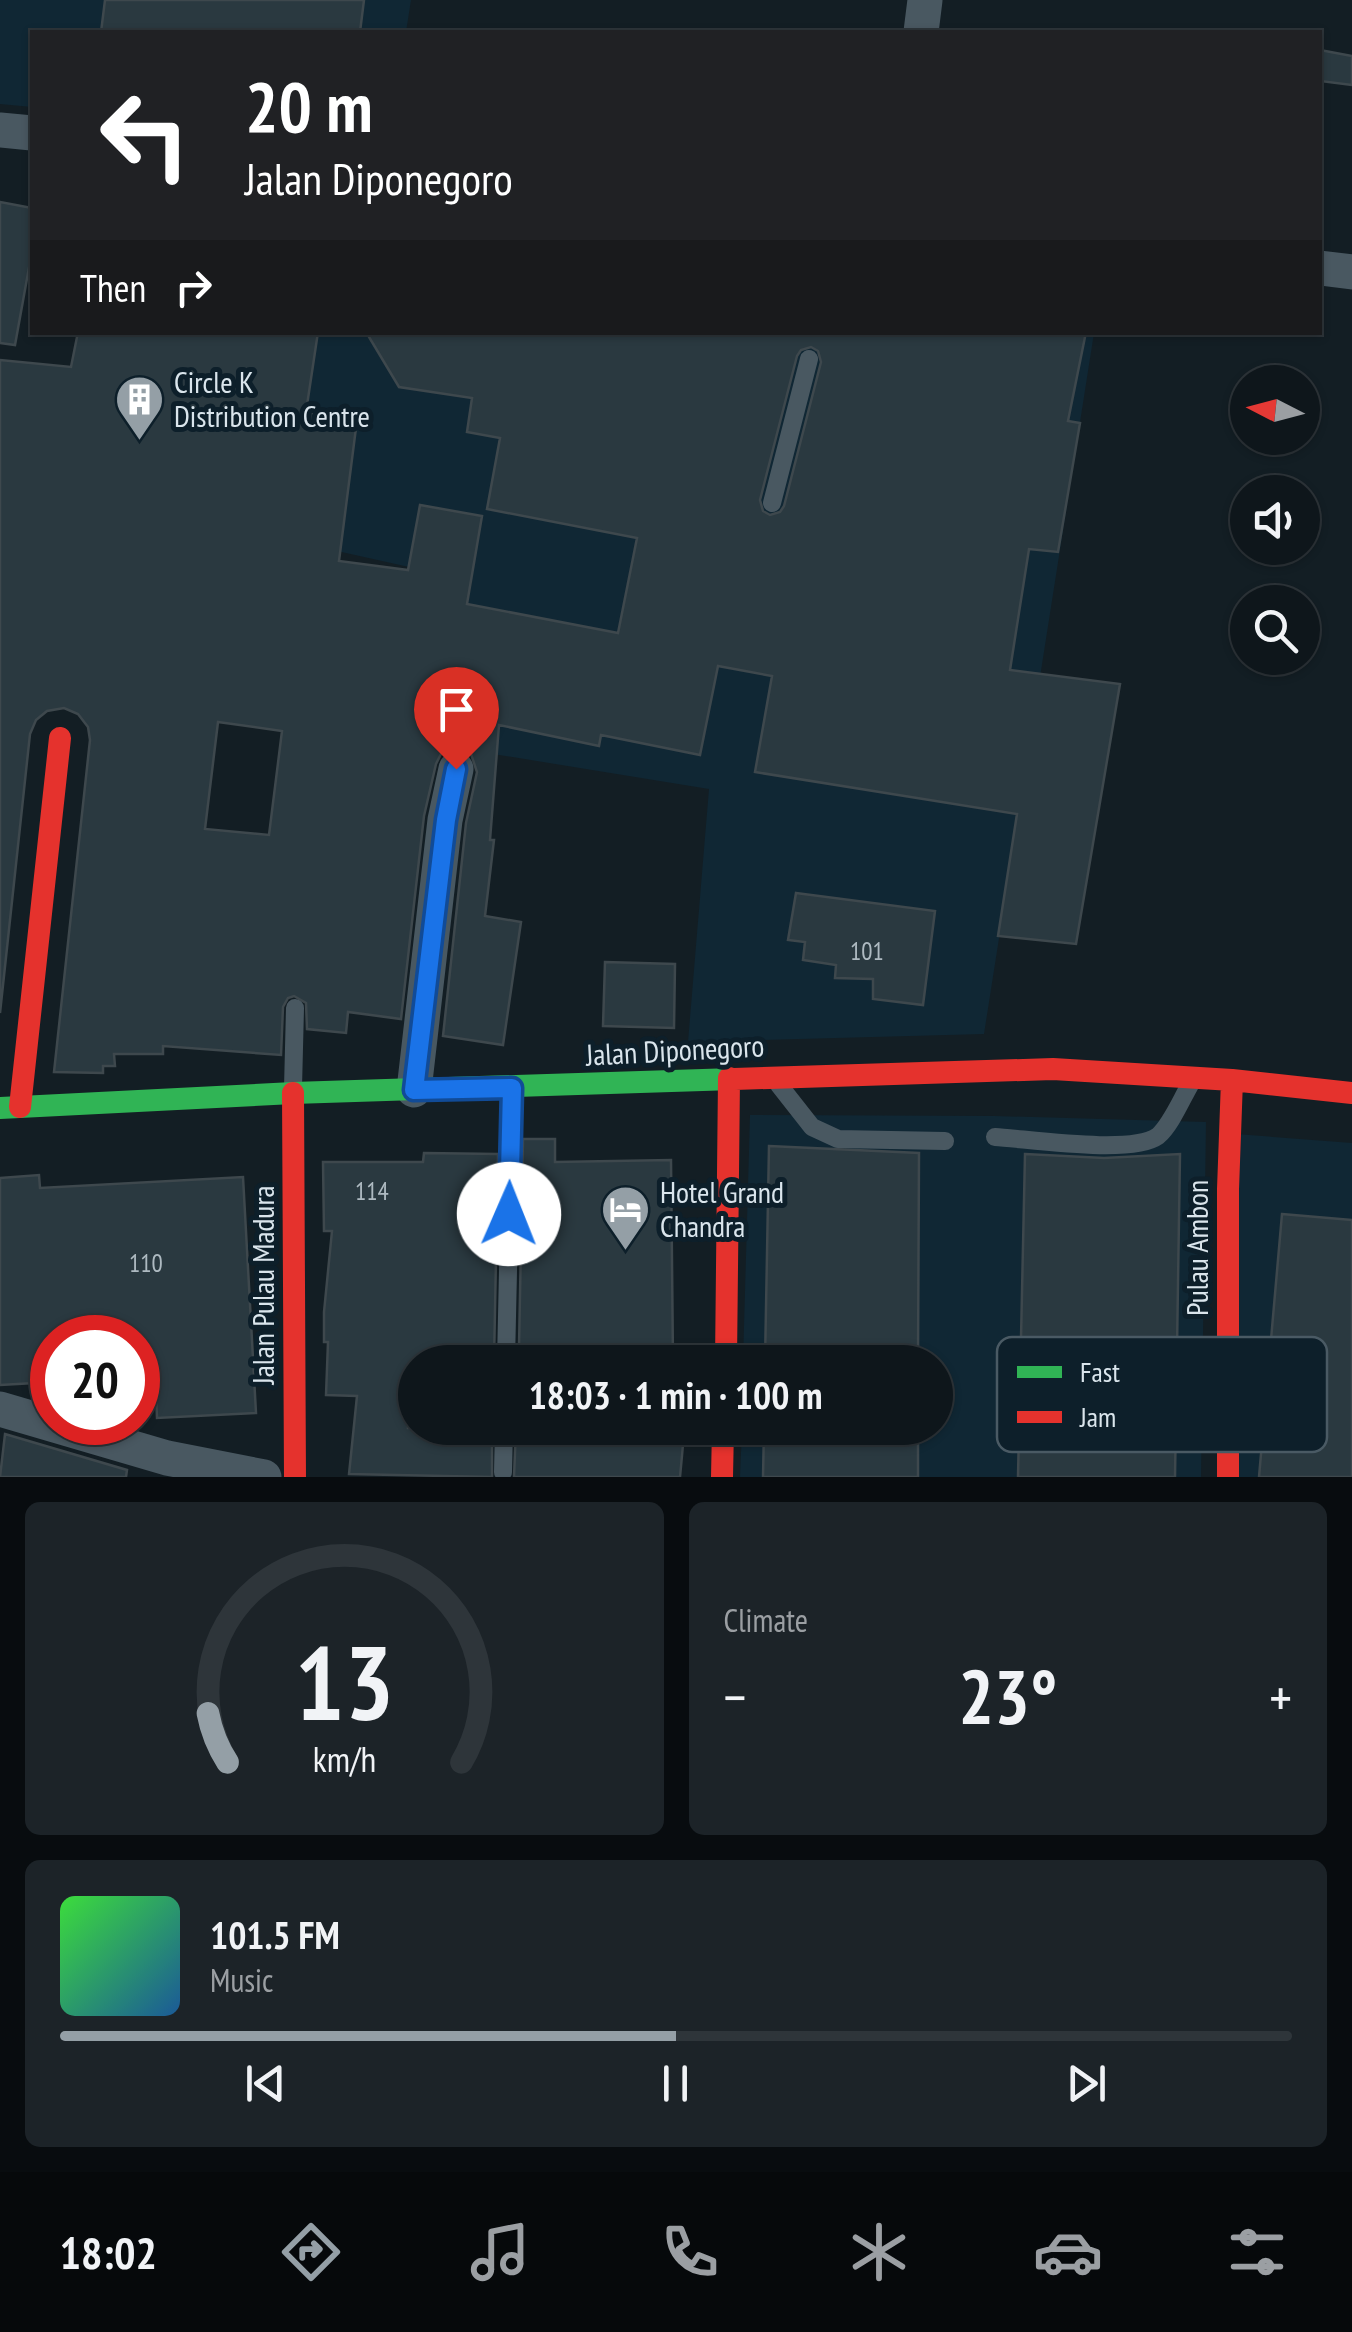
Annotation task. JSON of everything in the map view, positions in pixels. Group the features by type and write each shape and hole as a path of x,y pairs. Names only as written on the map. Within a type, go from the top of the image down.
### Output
{"street":[{"path":"922,30 925,0"},
{"path":"0,130 30,133"},
{"path":"1322,268 1352,272"},
{"path":"10,1107 60,738"},
{"path":"414,1090 446,820 456,769"},
{"name":"Jalan Diponegoro","path":"10,1107 293,1093 1052,1069 1232,1080 1352,1093"},
{"path":"726,1345 729,1078"},
{"name":"Pulau Ambon","path":"1228,1337 1232,1080"},
{"name":"Jalan Pulau Madura","path":"293,1093 295,1477"},
{"path":"2,1415 164,1467 264,1477"},
{"path":"722,1477 723,1445"}],"lane":[{"path":"772,503 809,359"},
{"path":"293,1093 296,1008"},
{"path":"773,1076 812,1127 838,1139 945,1142"},
{"path":"995,1137 1138,1144 1159,1135 1194,1078"},
{"path":"506,1345 512,1088"},
{"path":"504,1445 504,1472"}],"shaded area":[{"path":"0,0 411,0 406,30 30,30 30,107 0,104"},
{"path":"269,335 1094,335 984,1034 688,1042 709,789 463,749 445,727 472,581 238,529"},
{"path":"750,1115 1206,1122 1203,1337 997,1337 997,1452 1201,1452 1201,1477 740,1477 741,1445 953,1445 953,1345 743,1345"},
{"path":"1236,1134 1352,1143 1352,1477 1228,1477 1229,1452 1327,1452 1327,1337 1231,1337"}],"building":[{"path":"105,0 364,0 360,30 101,30"},
{"path":"1322,50 1352,56 1352,85 1322,81"},
{"path":"0,202 30,208 30,262 15,345 0,343"},
{"path":"77,335 318,335 306,412 357,420 339,561 408,570 420,505 482,516 467,604 618,633 637,538 487,509 500,438 467,432 472,398 399,387 368,335 1085,335 1068,421 1080,423 1058,552 1029,549 1010,670 1120,684 1076,944 998,936 1017,814 755,772 772,676 718,666 700,755 601,735 599,746 499,725 490,840 494,840 485,916 521,922 503,1045 443,1036 466,823 477,772 471,754 450,749 441,754 436,764 424,816 401,1019 348,1012 346,1033 307,1029 306,1003 294,996 283,1007 281,1055 163,1046 163,1054 114,1054 115,1066 103,1066 103,1073 54,1072 90,740 88,727 78,714 64,708 47,711 36,720 30,734 0,1013 0,360 71,367","holes":["811,347 818,351 821,362 784,506 770,515 763,511 760,500 797,356","218,722 282,731 269,835 205,829"]},
{"path":"796,893 935,911 923,1005 873,999 873,979 835,978 836,965 803,960 805,942 788,940"},
{"path":"605,962 675,964 674,1028 603,1026"},
{"name":"Hotel Grand Chandra","path":"523,1139 555,1139 555,1162 671,1160 673,1345 519,1345"},
{"path":"769,1146 919,1153 918,1345 765,1345"},
{"path":"424,1153 498,1154 494,1345 398,1345 398,1445 492,1445 492,1477 349,1474 357,1396 326,1395 328,1342 324,1342 324,1312 332,1231 324,1231 323,1162 423,1162"},
{"path":"1025,1154 1104,1158 1180,1154 1177,1337 1021,1337"},
{"path":"39,1175 40,1188 243,1177 256,1413 160,1418 160,1315 30,1315 30,1383 0,1385 0,1178"},
{"path":"1282,1214 1352,1220 1352,1477 1259,1477 1261,1452 1327,1452 1327,1337 1271,1337"},
{"path":"5,1434 30,1441 30,1445 42,1445 127,1470 126,1477 0,1477"},
{"path":"515,1445 683,1445 680,1477 514,1477"},
{"path":"764,1445 918,1445 918,1477 763,1477"},
{"path":"1019,1452 1175,1452 1175,1477 1018,1477"}],"traffic: fast":[{"path":"0,1108 293,1093 734,1079"}],"traffic: jam":[{"path":"20,1107 60,738"},
{"path":"734,1079 1053,1069 1232,1080 1352,1093"},
{"path":"726,1345 729,1078"},
{"path":"1228,1337 1232,1080"},
{"path":"293,1093 295,1477"},
{"path":"722,1477 723,1445"},
{"path":"1228,1452 1228,1477"}],"place":[{"name":"Circle K Distribution Centre","path":"139,442"},
{"name":"Hotel Grand Chandra","path":"625,1252"}],"route":[{"path":"456,769 446,820 414,1090 512,1088 509,1214"}]}
